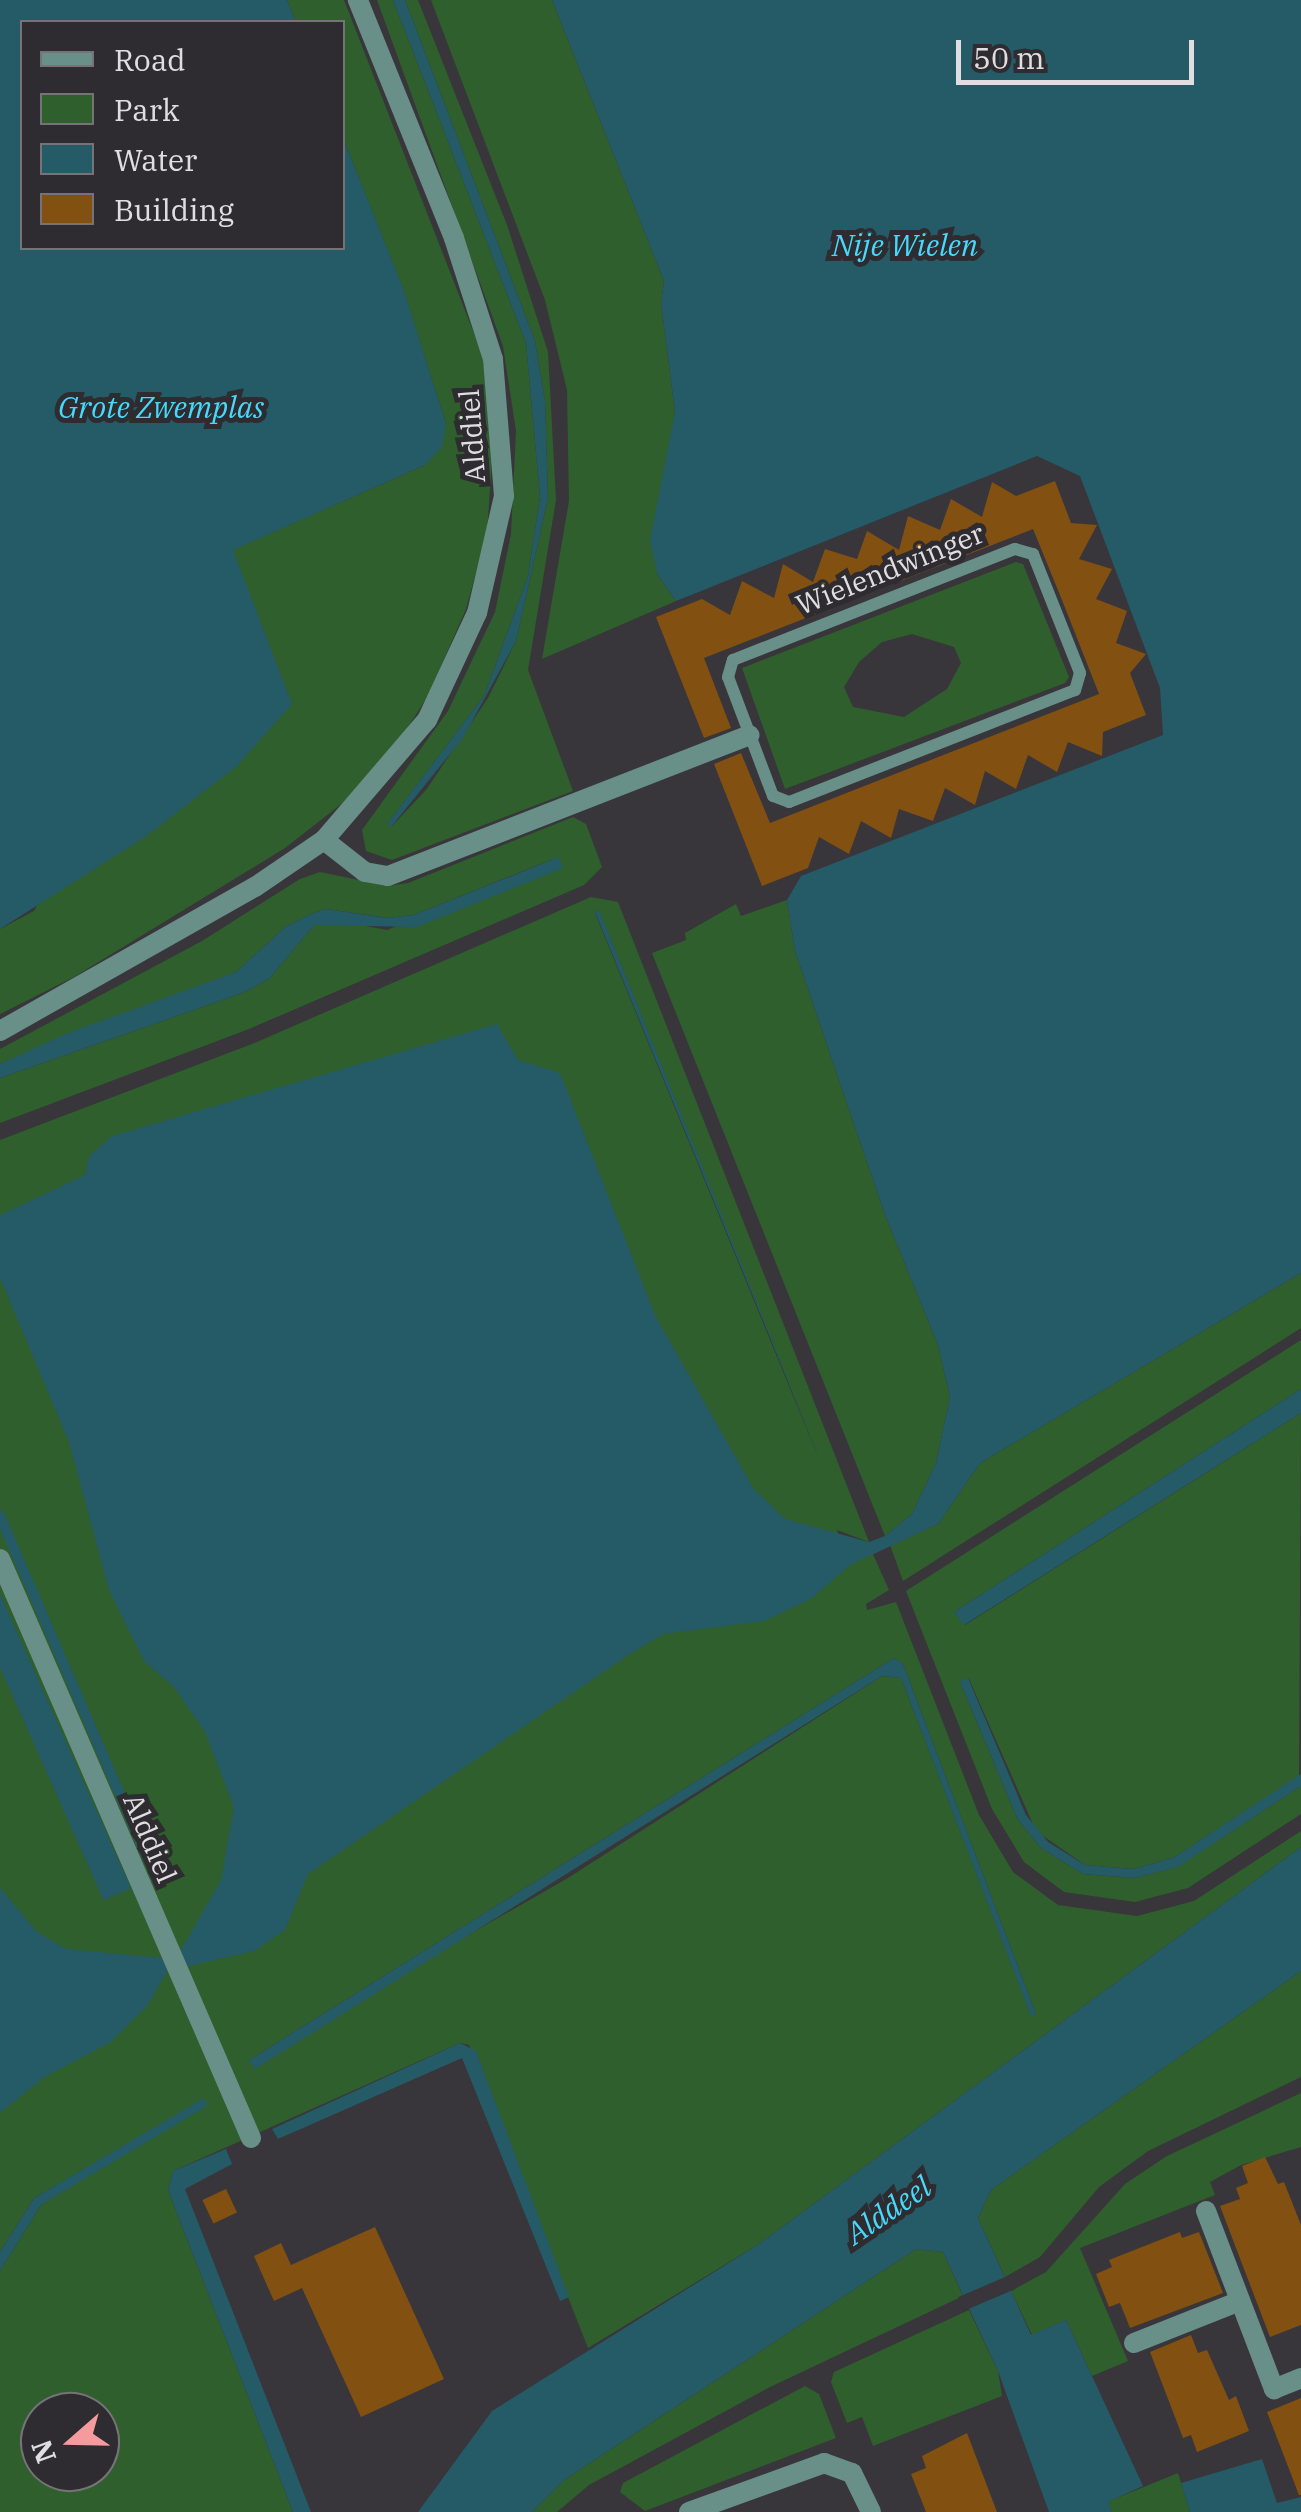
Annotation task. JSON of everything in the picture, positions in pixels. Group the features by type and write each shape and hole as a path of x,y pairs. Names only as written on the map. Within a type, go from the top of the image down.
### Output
{"street":[{"name":"Alddiel","path":"0,1032 254,887 324,840 388,773 451,676 492,568 504,496 503,425 475,296 358,0"},
{"path":"324,840 365,872 388,876 750,735"},
{"name":"Alddiel","path":"0,1559 250,2138"},
{"path":"1206,2211 1274,2388 1301,2378"},
{"path":"1134,2343 1240,2301"},
{"path":"689,2512 824,2464 852,2473 871,2512"}],"lane":[{"name":"Wielendwinger","path":"1016,549 1033,554 1080,673 1074,690 789,802 773,796 750,735 728,676 733,660 1016,549"}],"green space":[{"path":"287,0 344,0 482,354 494,432 487,532 466,609 428,696 397,744 349,798 285,848 74,977 0,1014 0,929 34,911 232,550 425,465 446,424 403,289 345,143 345,20 295,20"},
{"path":"377,0 393,0 526,343 540,497 528,576 484,696 388,823 392,826 426,790 488,698 516,641 548,498 545,401 535,341 405,0 418,0 507,225 548,352 556,500 528,670 573,791 392,860 366,851 362,830 448,711 495,612 511,534 516,431 503,346"},
{"path":"431,0 552,0 664,281 661,303 675,412 657,574 676,601 542,659 569,501 567,390 545,300"},
{"path":"1016,562 1023,564 1069,677 1065,683 785,789 742,668","holes":["912,634 954,647 961,663 947,689 904,717 853,707 844,687 859,662 882,642"]},
{"path":"573,817 586,824 602,867 584,885 249,1029 0,1123 0,1078 245,992 270,978 314,925 339,921 387,930 558,857 414,915 388,918 326,909 309,915 285,927 236,972 0,1064 0,1049 202,941 300,879 320,872 388,886 408,883"},
{"path":"591,897 618,902 869,1542 837,1530 849,1565 872,1552 889,1590 866,1604 867,1610 896,1602 979,1815 1013,1872 1058,1905 1137,1916 1194,1901 1301,1831 1301,1847 759,2244 588,2348 469,2045 460,2043 173,2171 168,2190 293,2512 0,2512 0,2271 41,2205 204,2099 34,2198 0,2252 0,1140 252,1044","holes":["599,911 821,1464 595,913","894,1658 903,1664 1036,2014 1031,2015 901,1678 882,1676 568,1878 249,2060"]},
{"path":"787,900 795,951 885,1215 938,1345 950,1397 936,1463 912,1514 885,1536 652,953 686,940 685,933 736,904 741,916"},
{"path":"1301,1273 1301,1328 903,1581 890,1545 938,1524 980,1463"},
{"path":"1301,1340 1301,1389 954,1612 965,1625 1301,1413 1299,1776 1173,1858 1133,1869 1085,1865 1036,1831 969,1679 960,1682 1018,1820 1041,1848 1083,1874 1134,1878 1177,1867 1301,1786 1301,1814 1188,1888 1135,1902 1064,1892 1024,1862 992,1809 906,1591"},
{"path":"1301,1971 1301,2077 1148,2151 1099,2187 1040,2257 1005,2277 978,2218 991,2190"},
{"path":"1301,2093 1301,2147 1241,2165 1210,2182 1215,2195 1080,2248 1128,2361 1092,2376 1066,2320 1032,2335 1011,2291 1046,2272 1125,2184 1167,2156"},
{"path":"916,2249 943,2252 963,2296 770,2387 589,2485 557,2512 532,2512 564,2480"},
{"path":"969,2310 998,2371 1002,2396 873,2446 862,2417 847,2423 831,2382 834,2372"},
{"path":"805,2386 819,2394 836,2438 645,2511 620,2492 623,2483"},
{"path":"1178,2473 1190,2512 1112,2512 1107,2502"}],"water":[{"name":"Grote Zwemplas","path":"0,0 287,0 295,20 20,20 20,250 345,250 345,143 403,288 446,424 442,447 425,465 233,550 292,704 237,766 145,837 0,929"},
{"path":"393,0 405,0 535,341 545,401 548,498 516,641 463,738 391,827 387,824 484,696 528,576 540,497 526,343"},
{"name":"Nije Wielen","path":"552,0 1301,0 1301,1273 980,1463 938,1524 850,1565 811,1599 764,1621 663,1634 630,1654 308,1874 285,1930 254,1951 167,1971 147,2006 111,2042 46,2076 0,2113 0,1888 37,1932 66,1949 162,1958 180,1952 221,1880 234,1807 205,1732 174,1687 144,1661 109,1590 69,1442 0,1278 0,1215 85,1175 89,1156 112,1136 497,1024 518,1060 560,1073 655,1315 753,1488 785,1519 869,1542 885,1536 912,1514 936,1463 950,1397 938,1345 885,1215 795,951 787,900 801,876 1163,735 1160,688 1080,476 1037,456 676,601 657,574 650,540 675,412 661,303 664,281"},
{"path":"559,857 563,868 417,927 314,925 270,978 245,992 0,1078 0,1064 68,1033 236,972 285,927 309,915 326,909 387,918 414,915"},
{"path":"599,910 822,1464 595,912"},
{"path":"1301,1389 1301,1413 964,1625 954,1612"},
{"path":"0,1594 131,1888 104,1900 0,1668"},
{"path":"894,1658 903,1664 1036,2014 1031,2016 901,1678 882,1676 255,2069 249,2060"},
{"path":"968,1678 1026,1815 1048,1842 1085,1865 1133,1869 1173,1858 1301,1774 1301,1786 1178,1867 1134,1878 1083,1874 1041,1848 1018,1820 960,1682"},
{"name":"Alddeel","path":"1301,1847 1301,1971 991,2190 978,2218 1031,2335 1066,2320 1143,2486 1108,2502 1112,2512 1049,2512 998,2371 943,2252 916,2249 564,2480 532,2512 418,2512 492,2411 759,2244"},
{"path":"460,2043 476,2051 569,2297 560,2301 462,2058 278,2139 272,2129"},
{"path":"204,2098 207,2106 41,2205 0,2271 0,2252 34,2198"},
{"path":"226,2149 232,2164 185,2189 311,2512 293,2512 168,2190 173,2171"},
{"path":"1262,2459 1277,2503 1301,2497 1301,2512 1190,2512 1181,2483"}],"pier":[{"path":"1010,2275 1016,2289 964,2311 958,2297"}],"building":[{"path":"1055,481 1071,523 1097,525 1079,559 1112,569 1096,599 1127,611 1116,643 1146,654 1130,673 1146,715 1103,732 1102,756 1068,742 1057,772 1028,755 1016,789 985,771 975,805 945,788 933,821 899,809 891,838 861,821 849,854 819,837 808,868 762,886 714,764 741,753 770,823 1099,694 1062,600 1033,529 704,658 731,728 704,738 656,617 702,599 730,615 742,581 774,598 783,564 813,582 825,549 857,559 867,531 899,550 908,516 940,530 951,499 982,517 992,482 1016,496"},
{"path":"1265,2157 1278,2184 1284,2182 1301,2225 1301,2325 1270,2337 1220,2206 1240,2199 1236,2188 1248,2183 1242,2166"},
{"path":"226,2189 237,2213 213,2224 202,2200"},
{"path":"375,2227 444,2379 361,2417 302,2288 274,2301 254,2256 281,2243 291,2265"},
{"path":"1180,2232 1182,2238 1199,2232 1223,2293 1130,2328 1120,2303 1109,2307 1096,2274 1112,2267 1109,2260"},
{"path":"1191,2335 1198,2353 1207,2350 1229,2400 1236,2396 1249,2431 1197,2452 1191,2435 1183,2438 1150,2352"},
{"path":"1301,2398 1301,2495 1299,2495 1267,2412"},
{"path":"967,2433 997,2512 926,2512 911,2474 926,2468 922,2456"}],"waterway":[{"path":"0,1516 148,1859"}]}
